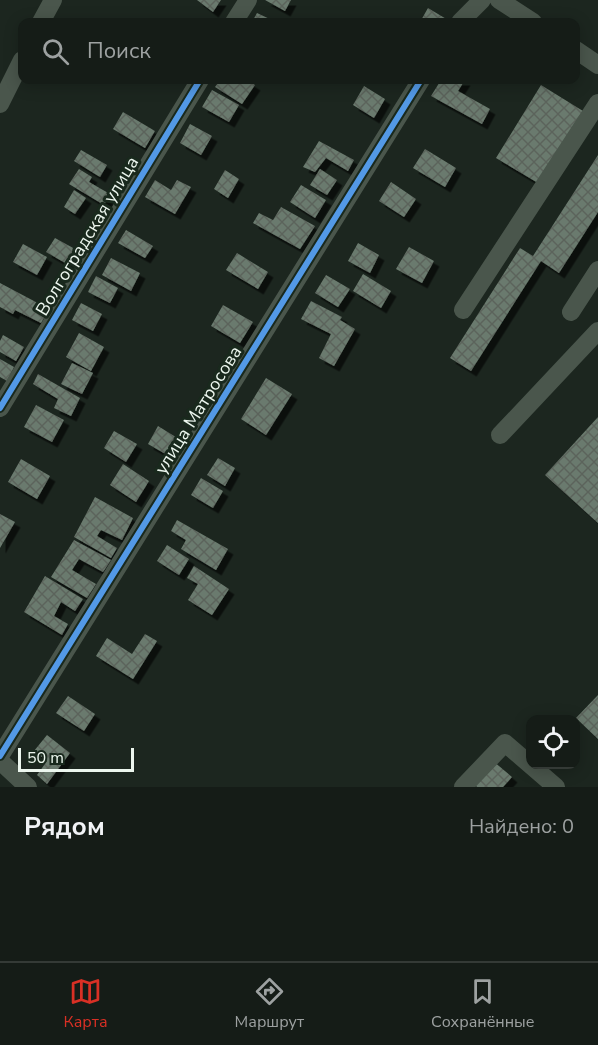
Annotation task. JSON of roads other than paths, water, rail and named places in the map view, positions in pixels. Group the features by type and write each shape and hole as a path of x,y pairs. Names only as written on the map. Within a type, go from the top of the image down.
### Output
{"street":[{"path":"43,18 53,0"},
{"path":"237,18 248,0"},
{"path":"464,18 482,0"},
{"path":"499,0 527,18"},
{"path":"580,53 598,65"},
{"path":"0,104 18,68"},
{"name":"Волгоградская улица","path":"0,408 198,84"},
{"name":"улица Матросова","path":"0,756 419,84"},
{"path":"464,310 598,103"},
{"path":"571,312 598,270"},
{"path":"500,435 598,331"},
{"path":"463,787 505,743 556,787"},
{"path":"0,761 28,787"}]}
